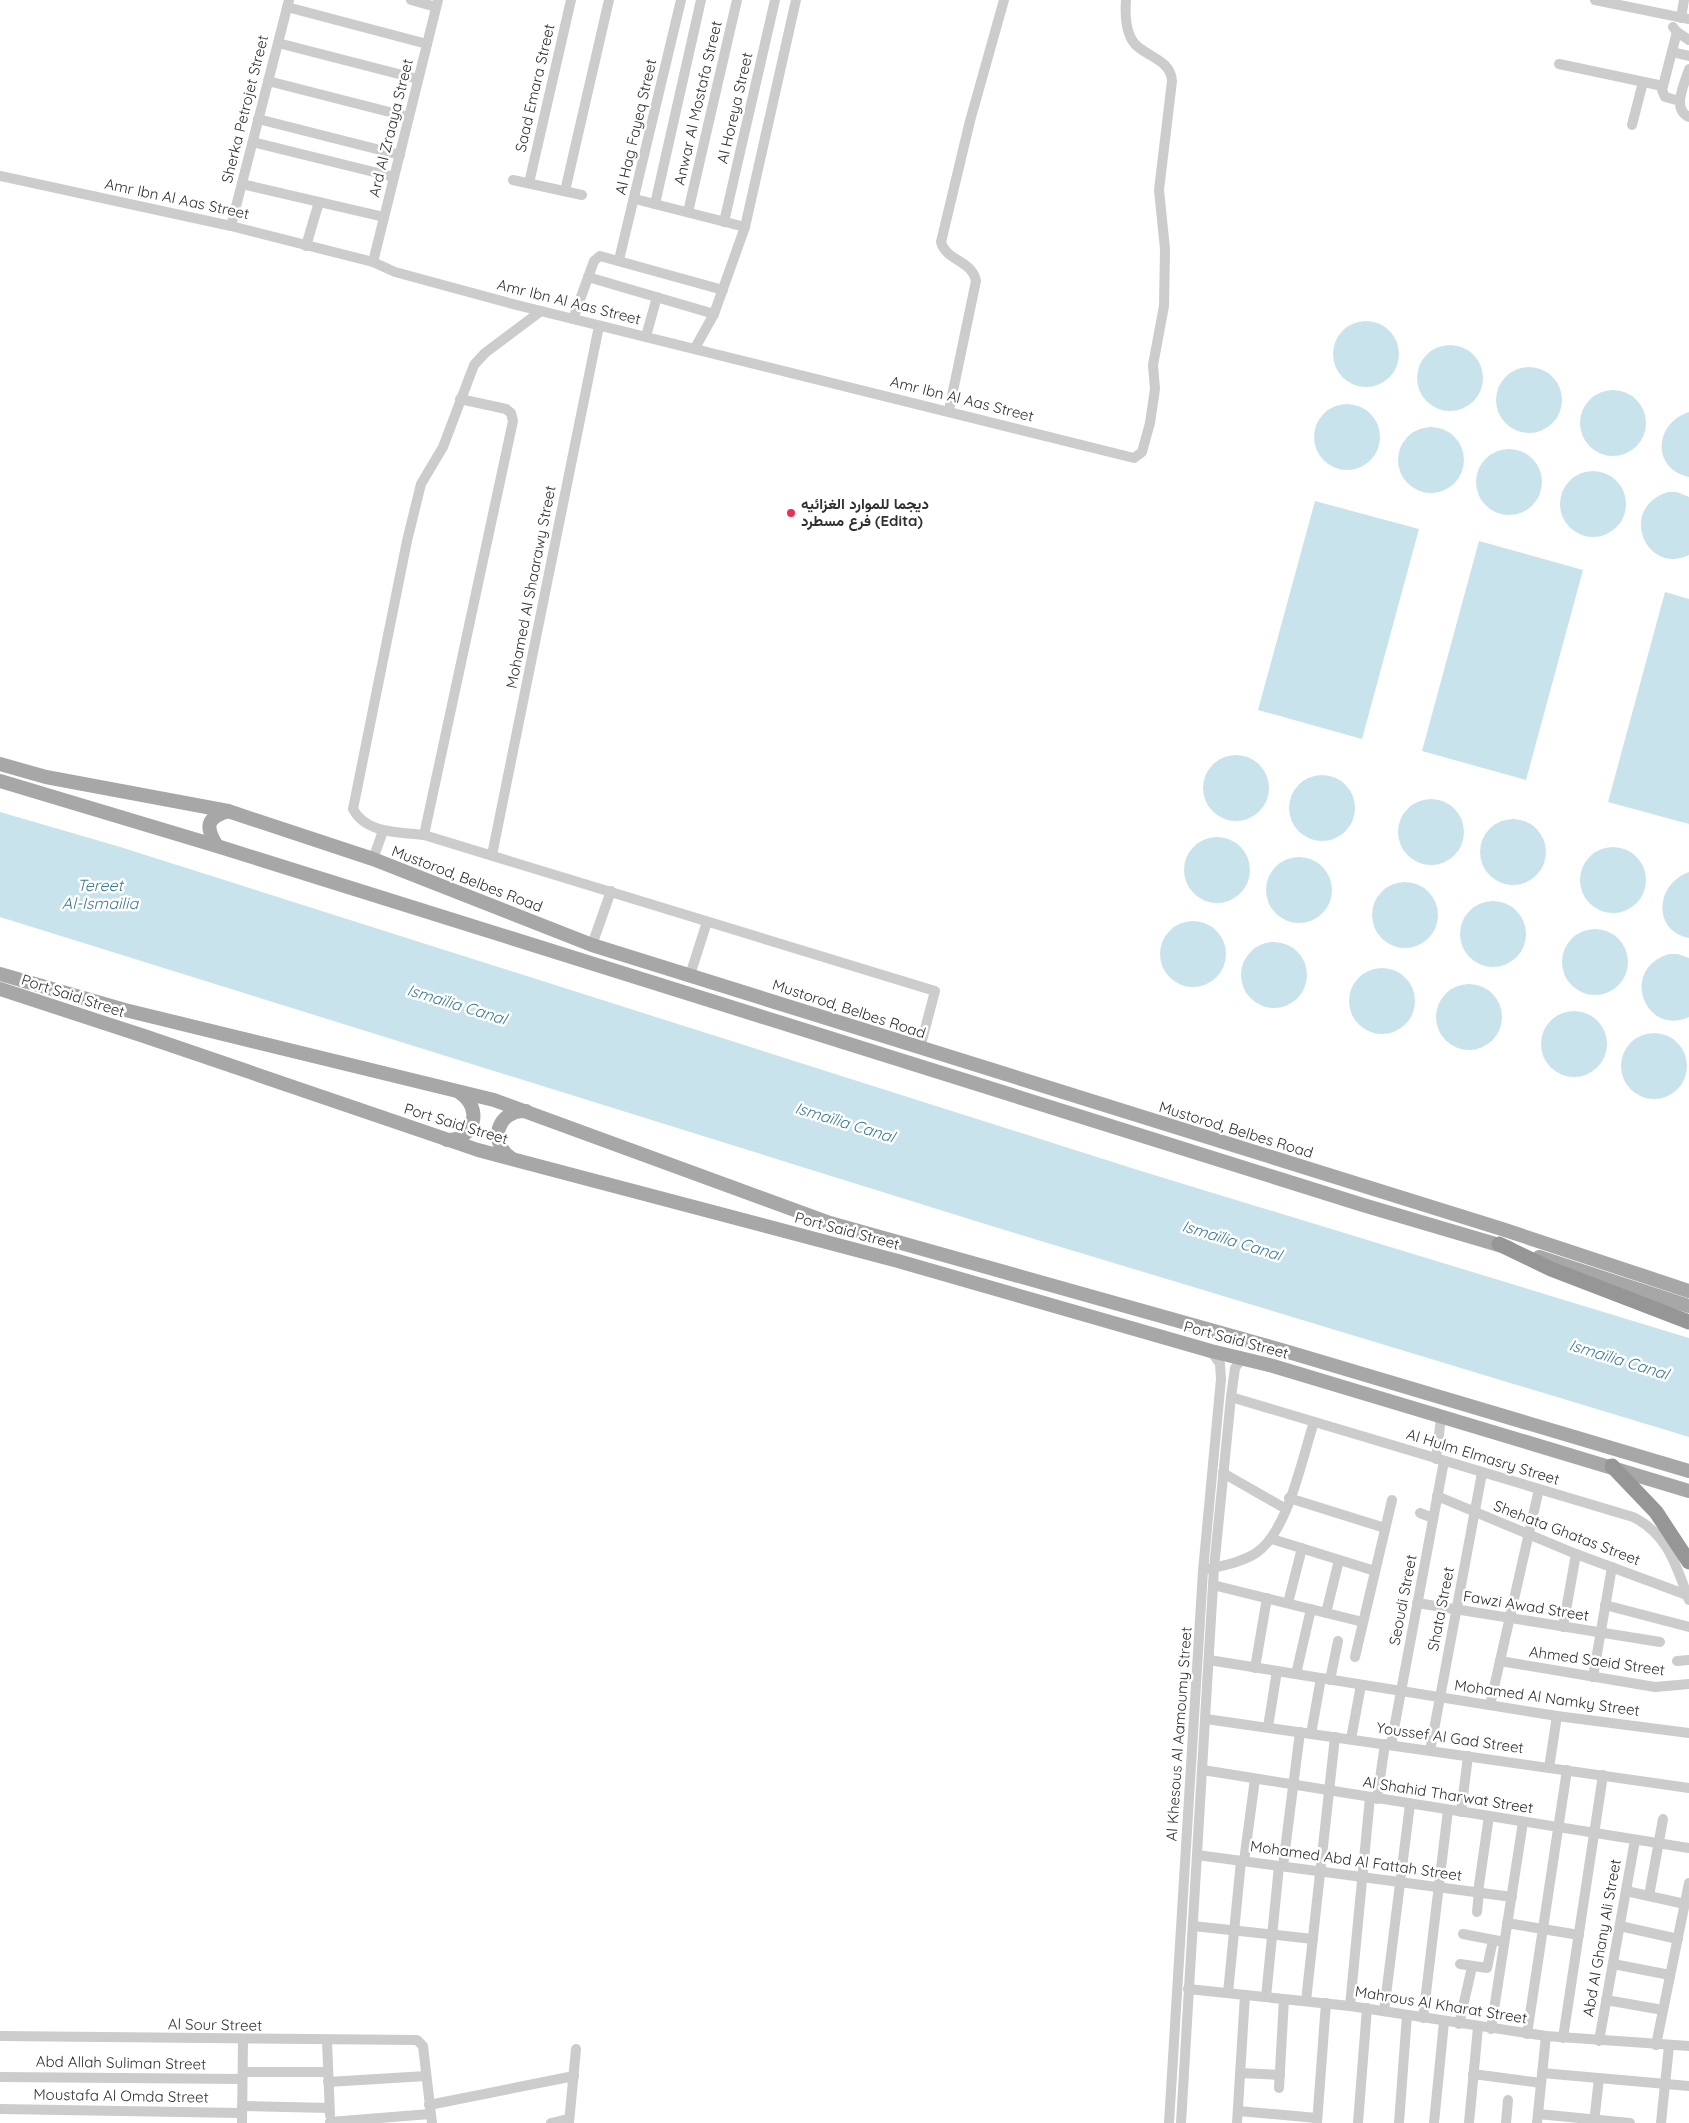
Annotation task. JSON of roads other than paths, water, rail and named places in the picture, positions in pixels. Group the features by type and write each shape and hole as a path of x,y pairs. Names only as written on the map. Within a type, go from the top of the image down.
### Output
{"highway":[{"path":"1499,1244 1551,1269 1689,1322"},
{"path":"1612,1466 1656,1512 1689,1562"}],"main road":[{"name":"Mustorod, Belbes Road","path":"0,764 46,777 228,811 373,859 592,946 690,975 1502,1230 1689,1291"},
{"name":"Mustorod, Belbes Road","path":"0,781 217,846 1363,1205 1499,1244 1689,1306"},
{"path":"217,846 208,829 210,821 217,814 228,811"},
{"name":"Port Said Street","path":"0,974 125,1010 527,1111 839,1226 1032,1278 1689,1471"},
{"name":"Port Said Street","path":"0,989 144,1036 446,1140 898,1261 1211,1351 1288,1370 1441,1418 1612,1466 1689,1491"},
{"path":"446,1140 461,1137 468,1133 475,1119 472,1103 460,1093"},
{"path":"511,1158 505,1154 497,1140 500,1124 511,1113 527,1111"}],"street":[{"path":"411,0 437,4"},
{"name":"Saad Emara Street","path":"528,183 571,0"},
{"path":"565,191 609,0"},
{"name":"Al Hag Fayeq Street","path":"619,260 681,0"},
{"path":"655,204 701,0"},
{"name":"Anwar Al Mostafa Street","path":"688,212 737,0"},
{"name":"Al Horeya Street","path":"724,222 775,0"},
{"path":"695,348 714,314 745,227 796,0"},
{"path":"949,410 976,282 970,268 947,253 941,242 973,112 1004,0"},
{"name":"Amr Ibn Al Aas Street","path":"0,176 231,226 373,262 395,272 599,326 949,410 1130,457 1139,456 1142,452 1154,398 1153,365 1164,306 1165,249 1159,190 1172,81 1169,70 1164,64 1136,45 1129,34 1126,0"},
{"path":"1595,0 1641,5 1670,16 1685,19 1684,0"},
{"path":"288,3 427,44"},
{"name":"Sherka Petrojet Street","path":"231,226 288,3"},
{"name":"Ard Al Zraaya Street","path":"373,262 437,4"},
{"path":"1670,16 1677,32 1689,40"},
{"path":"1677,32 1663,86 1665,97 1680,101"},
{"path":"278,43 418,79"},
{"path":"1672,52 1689,56"},
{"path":"1559,64 1663,86"},
{"path":"1689,69 1680,101 1682,113 1689,117"},
{"path":"268,81 409,116"},
{"path":"1632,125 1643,82"},
{"path":"258,119 400,155"},
{"path":"253,142 394,177"},
{"path":"513,180 582,195"},
{"path":"242,184 384,217"},
{"path":"635,199 745,227"},
{"path":"306,246 319,202"},
{"path":"573,319 596,258 604,257 619,260 723,290"},
{"path":"588,277 714,314"},
{"path":"646,336 657,297"},
{"path":"541,311 479,358 474,365 443,447 421,484 353,809 358,818 364,823 383,830 424,835 935,991 920,1048"},
{"name":"Mohamed Al Shaarawy Street","path":"492,855 599,326"},
{"path":"424,835 514,421 511,413 506,409 460,399"},
{"path":"373,859 383,830"},
{"path":"592,946 611,891"},
{"path":"690,975 707,922"},
{"name":"Al Khesous Al Aamoumy Street","path":"1169,2123 1203,1571 1222,1371 1220,1364 1211,1351"},
{"name":"Al Khesous Al Aamoumy Street","path":"1181,2123 1214,1568 1231,1397 1236,1368 1242,1358"},
{"name":"Al Hulm Elmasry Street","path":"1231,1397 1633,1517 1648,1526 1668,1547 1688,1597"},
{"name":"Seoudi Street","path":"1350,2006 1362,1877 1374,1798 1401,1691 1437,1496 1441,1418"},
{"path":"1203,1571 1254,1554 1272,1538 1286,1509 1314,1422"},
{"path":"1223,1473 1286,1509"},
{"name":"Shata Street","path":"1430,1751 1482,1473"},
{"path":"1490,1705 1539,1489"},
{"name":"Shehata Ghatas Street","path":"1437,1496 1576,1554 1688,1597"},
{"path":"1289,1498 1385,1528"},
{"path":"1355,1657 1392,1500"},
{"path":"1420,1513 1433,1518"},
{"path":"1272,1538 1375,1572"},
{"path":"1288,1603 1302,1548"},
{"path":"1563,1627 1576,1554"},
{"path":"1326,1613 1339,1560"},
{"path":"1593,1677 1612,1567"},
{"path":"1213,1585 1363,1622"},
{"path":"1255,1668 1267,1598"},
{"name":"Fawzi Awad Street","path":"1417,1603 1660,1642"},
{"path":"1606,1605 1689,1627"},
{"path":"1296,1674 1311,1609"},
{"path":"1311,1734 1338,1641"},
{"name":"Mohamed Al Namky Street","path":"1209,1660 1557,1716 1689,1733"},
{"path":"1676,1661 1689,1660"},
{"name":"Ahmed Saeid Street","path":"1500,1661 1655,1687 1689,1684"},
{"path":"1268,1727 1277,1671"},
{"path":"1351,1739 1361,1685"},
{"path":"1549,1768 1557,1716"},
{"name":"Youssef Al Gad Street","path":"1206,1718 1689,1788"},
{"path":"1266,1997 1272,1934 1300,1732"},
{"path":"1306,2001 1335,1737"},
{"path":"1461,1812 1468,1756"},
{"name":"Al Shahid Tharwat Street","path":"1203,1770 1689,1848"},
{"path":"1527,2034 1567,1770"},
{"path":"1563,2038 1603,1776"},
{"path":"1228,1993 1234,1930 1255,1779"},
{"path":"1384,2011 1410,1804"},
{"path":"1423,2018 1448,1810"},
{"path":"1477,1912 1489,1816"},
{"path":"1649,1896 1663,1819"},
{"path":"1491,2029 1523,1822"},
{"name":"Abd Al Ghany Ali Street","path":"1599,2041 1635,1840"},
{"name":"Mohamed Abd Al Fattah Street","path":"1197,1855 1512,1897"},
{"path":"1656,2045 1689,1883"},
{"path":"1626,1891 1685,1904"},
{"path":"1507,1923 1579,1935"},
{"path":"1192,1926 1312,1938"},
{"path":"1620,1926 1678,1939"},
{"path":"1463,1934 1504,1942"},
{"path":"1460,1964 1488,1968 1493,1940"},
{"path":"1613,1964 1670,1975"},
{"path":"1460,2024 1472,1967"},
{"name":"Mahrous Al Kharat Street","path":"1188,1989 1367,2008 1527,2034 1599,2041 1689,2046"},
{"path":"1237,2123 1245,1995"},
{"path":"1280,2088 1284,1999"},
{"path":"1606,2000 1663,2010"},
{"path":"1238,2111 1317,2120 1326,2003"},
{"path":"1358,2123 1367,2008"},
{"path":"1399,2123 1407,2015"},
{"path":"1434,2123 1444,2022"},
{"path":"1469,2123 1478,2027"},
{"name":"Al Sour Street","path":"0,2036 327,2041 417,2040 421,2043 426,2076"},
{"path":"1546,2036 1538,2119 1630,2123"},
{"path":"242,2114 243,2040"},
{"path":"327,2041 330,2122 430,2114 574,2076"},
{"path":"1661,2123 1669,2046"},
{"path":"551,2123 569,2121 576,2049"},
{"path":"1240,2073 1280,2076"},
{"path":"1474,2074 1542,2078 1599,2078 1689,2086"},
{"path":"426,2076 430,2114"},
{"name":"Abd Allah Suliman Street","path":"0,2077 426,2076"},
{"path":"1594,2121 1599,2078"},
{"path":"1506,2123 1508,2100"},
{"name":"Moustafa Al Omda Street","path":"0,2109 242,2114 329,2108"}],"water":[{"path":"1366,321 1379,324 1389,331 1396,341 1399,354 1396,367 1389,377 1379,384 1366,387 1353,384 1343,377 1336,367 1333,354 1336,341 1343,331 1353,324"},
{"path":"1450,345 1463,348 1473,355 1480,365 1483,378 1480,391 1473,401 1463,408 1450,411 1437,408 1427,401 1420,391 1417,378 1420,365 1427,355 1437,348"},
{"path":"1529,367 1542,370 1552,377 1559,387 1562,400 1559,413 1552,423 1542,430 1529,433 1516,430 1506,423 1499,413 1496,400 1499,387 1506,377 1516,370"},
{"path":"1613,390 1626,393 1636,400 1643,410 1646,423 1643,436 1636,446 1626,453 1613,456 1600,453 1590,446 1583,436 1580,423 1583,410 1590,400 1600,393"},
{"path":"1347,404 1360,407 1370,414 1377,424 1380,437 1377,450 1370,460 1360,467 1347,470 1334,467 1324,460 1317,450 1314,437 1317,424 1324,414 1334,407"},
{"path":"1689,412 1689,477 1677,472 1668,465 1663,456 1662,446 1664,435 1669,426 1677,418"},
{"path":"1431,427 1444,430 1454,437 1461,447 1464,460 1461,473 1454,483 1444,490 1431,493 1418,490 1408,483 1401,473 1398,460 1401,447 1408,437 1418,430"},
{"path":"1509,449 1522,452 1532,459 1539,469 1542,482 1539,495 1532,505 1522,512 1509,515 1496,512 1486,505 1479,495 1476,482 1479,469 1486,459 1496,452"},
{"path":"1593,471 1606,474 1616,481 1623,491 1626,504 1623,517 1616,527 1606,534 1593,537 1580,534 1570,527 1563,517 1560,504 1563,491 1570,481 1580,474"},
{"path":"1668,492 1677,492 1689,497 1689,555 1674,559 1660,556 1650,549 1643,537 1641,525 1644,512 1652,500"},
{"path":"1315,501 1419,529 1362,739 1258,710"},
{"path":"1479,541 1583,570 1526,780 1422,751"},
{"path":"1665,592 1689,599 1689,824 1608,802"},
{"path":"1236,755 1249,758 1259,765 1266,775 1269,788 1266,801 1259,811 1249,818 1236,821 1223,818 1213,811 1206,801 1203,788 1206,775 1213,765 1223,758"},
{"path":"1322,775 1335,778 1345,785 1352,795 1355,808 1352,821 1345,831 1335,838 1322,841 1309,838 1299,831 1292,821 1289,808 1292,795 1299,785 1309,778"},
{"path":"1431,799 1444,802 1454,809 1461,819 1464,832 1461,845 1454,855 1444,862 1431,865 1418,862 1408,855 1401,845 1398,832 1401,819 1408,809 1418,802"},
{"name":"Tereet Al-Ismailia","path":"0,812 117,846 1141,1171 1689,1338 1689,1437 998,1228 0,917"},
{"path":"1513,819 1526,822 1536,829 1543,839 1546,852 1543,865 1536,875 1526,882 1513,885 1500,882 1490,875 1483,865 1480,852 1483,839 1490,829 1500,822"},
{"path":"1217,837 1230,840 1240,847 1247,857 1250,870 1247,883 1240,893 1230,900 1217,903 1204,900 1194,893 1187,883 1184,870 1187,857 1194,847 1204,840"},
{"path":"1613,847 1626,850 1636,857 1643,867 1646,880 1643,893 1636,903 1626,910 1613,913 1600,910 1590,903 1583,893 1580,880 1583,867 1590,857 1600,850"},
{"path":"1299,857 1312,860 1322,867 1329,877 1332,890 1329,903 1322,913 1312,920 1299,923 1286,920 1276,913 1269,903 1266,890 1269,877 1276,867 1286,860"},
{"path":"1689,872 1689,938 1677,934 1669,926 1664,917 1662,907 1664,896 1669,886"},
{"path":"1405,882 1418,885 1428,892 1435,902 1438,915 1435,928 1428,938 1418,945 1405,948 1392,945 1382,938 1375,928 1372,915 1375,902 1382,892 1392,885"},
{"path":"1493,901 1506,904 1516,911 1523,921 1526,934 1523,947 1516,957 1506,964 1493,967 1480,964 1470,957 1463,947 1460,934 1463,921 1470,911 1480,904"},
{"path":"1193,921 1206,924 1216,931 1223,941 1226,954 1223,967 1216,977 1206,984 1193,987 1180,984 1170,977 1163,967 1160,954 1163,941 1170,931 1180,924"},
{"path":"1595,929 1608,932 1618,939 1625,949 1628,962 1625,975 1618,985 1608,992 1595,995 1582,992 1572,985 1565,975 1562,962 1565,949 1572,939 1582,932"},
{"path":"1274,942 1287,945 1297,952 1304,962 1307,975 1304,988 1297,998 1287,1005 1274,1008 1261,1005 1251,998 1244,988 1241,975 1244,962 1251,952 1261,945"},
{"path":"1669,954 1678,954 1689,958 1689,1017 1674,1021 1661,1018 1650,1010 1644,999 1642,986 1645,973 1653,962"},
{"path":"1382,968 1395,971 1405,978 1412,988 1415,1001 1412,1014 1405,1024 1395,1031 1382,1034 1369,1031 1359,1024 1352,1014 1349,1001 1352,988 1359,978 1369,971"},
{"path":"1469,984 1482,987 1492,994 1499,1004 1502,1017 1499,1030 1492,1040 1482,1047 1469,1050 1456,1047 1446,1040 1439,1030 1436,1017 1439,1004 1446,994 1456,987"},
{"path":"1574,1011 1587,1014 1597,1021 1604,1031 1607,1044 1604,1057 1597,1067 1587,1074 1574,1077 1561,1074 1551,1067 1544,1057 1541,1044 1544,1031 1551,1021 1561,1014"},
{"path":"1654,1033 1667,1036 1677,1043 1684,1053 1687,1066 1684,1079 1677,1089 1667,1096 1654,1099 1641,1096 1631,1089 1624,1079 1621,1066 1624,1053 1631,1043 1641,1036"}],"place":[{"name":"ديجما للموارد الغزائيه فرع مسطرد (Edita)","path":"791,513"}],"water label":[{"name":"Ismaïlia Canal","path":"457,1004"},
{"name":"Ismaïlia Canal","path":"845,1122"},
{"name":"Ismaïlia Canal","path":"1232,1240"},
{"name":"Ismaïlia Canal","path":"1619,1359"}]}
